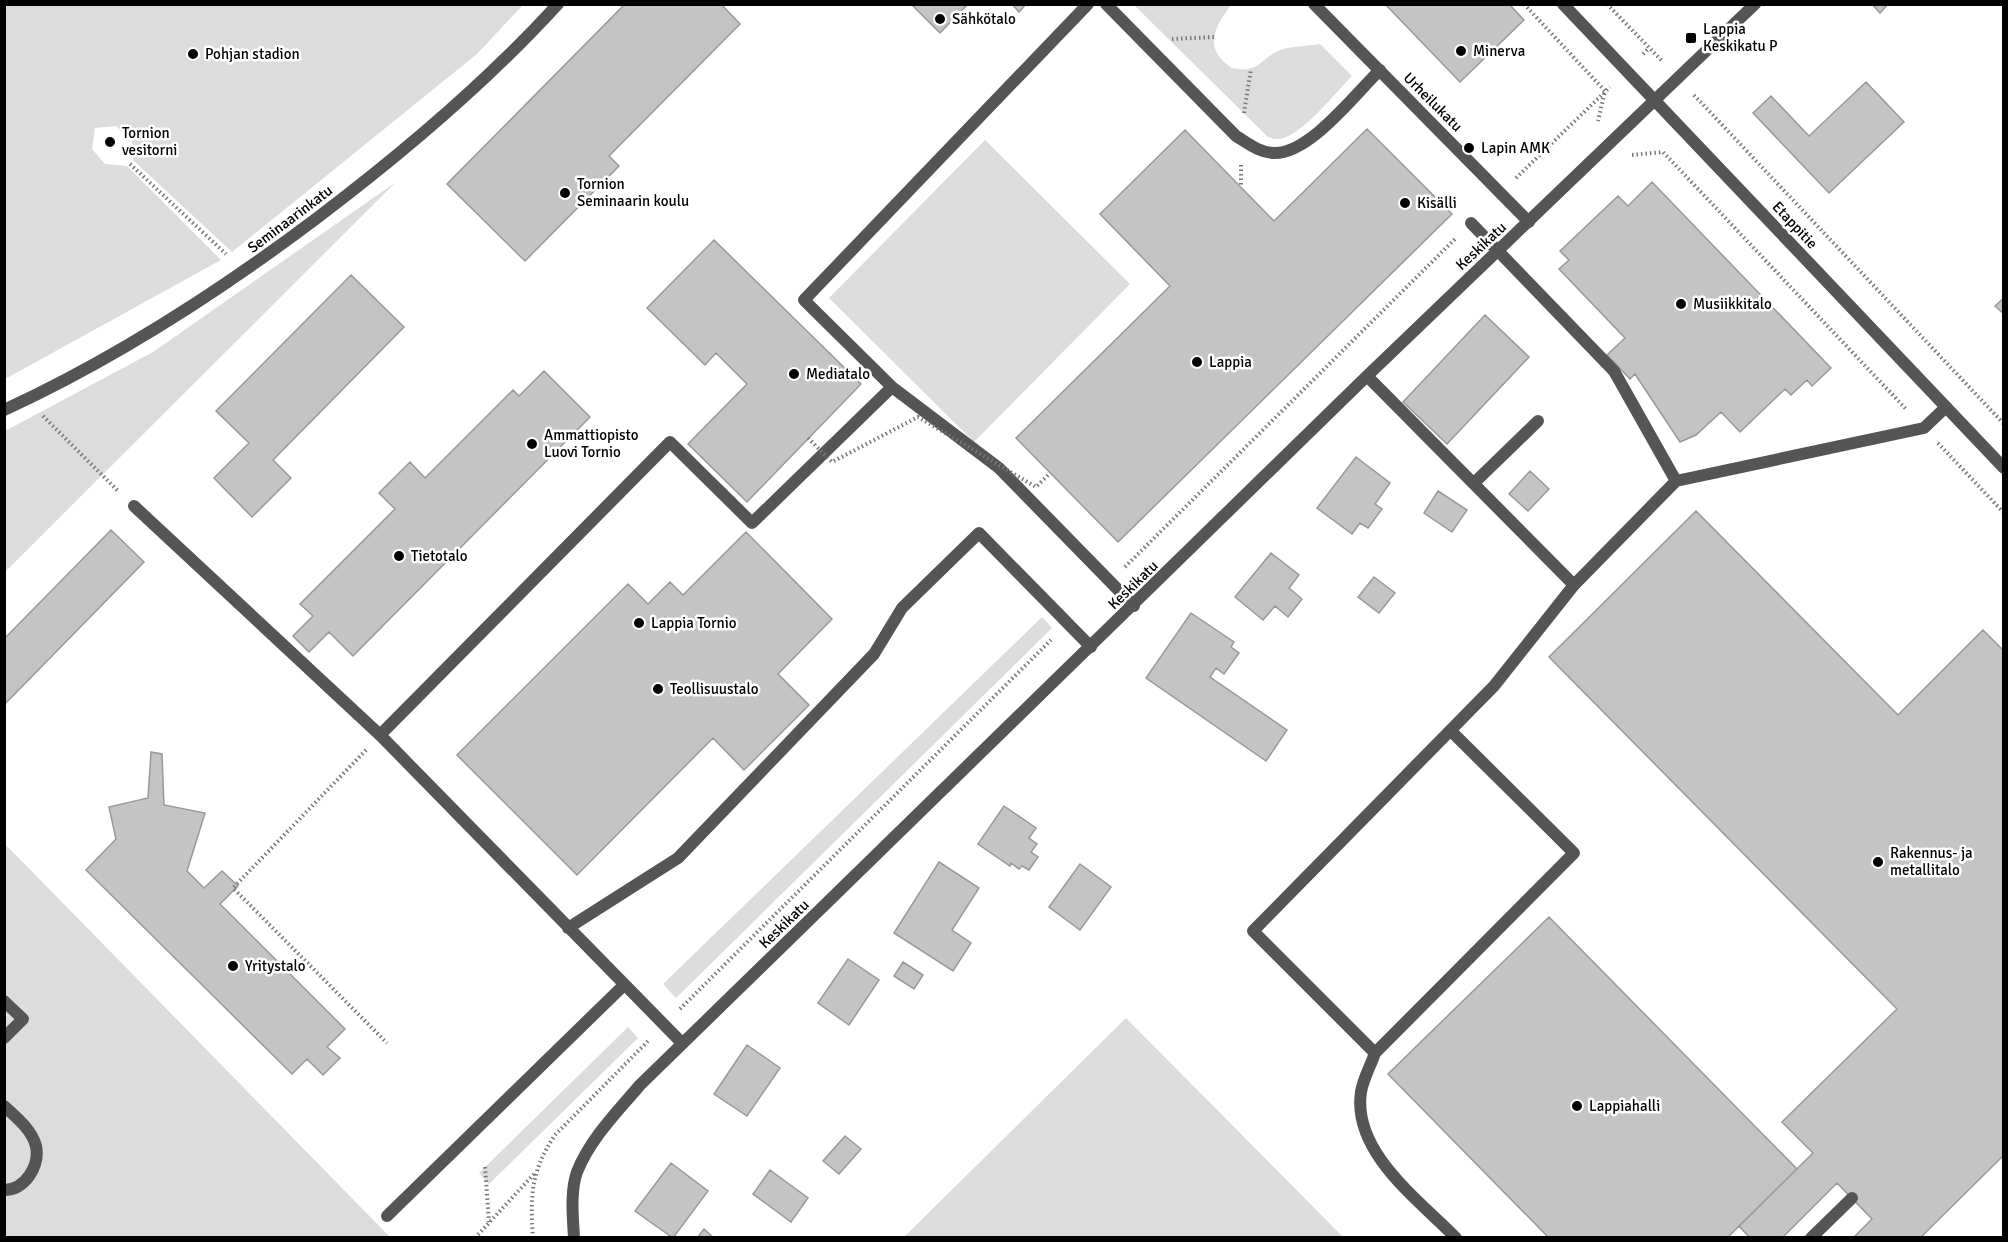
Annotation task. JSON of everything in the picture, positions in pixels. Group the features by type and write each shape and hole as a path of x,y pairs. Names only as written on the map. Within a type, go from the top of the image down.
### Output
{"street":[{"name":"Seminaarinkatu","path":"4,410 27,400 145,334 250,268 446,115 524,42 558,4"},
{"path":"1088,4 804,300 892,387 999,468 1134,606"},
{"path":"1106,4 1240,139 1256,150 1273,153 1290,151 1309,140 1380,70"},
{"name":"Urheilukatu","path":"1314,4 1529,222"},
{"name":"Etappitie","path":"1563,4 2004,468"},
{"name":"Keskikatu","path":"574,1238 572,1213 577,1174 597,1136 640,1085 1134,606 1367,376 1755,4"},
{"path":"1471,223 1500,250 1614,371 1676,482"},
{"path":"1367,376 1574,585"},
{"path":"380,735 670,442 752,523 892,387"},
{"path":"1375,1053 1253,931 1494,686 1574,585 1676,482 1924,428 1946,407"},
{"path":"1474,483 1538,421"},
{"path":"134,506 380,735 682,1043"},
{"path":"568,928 678,858 874,654 902,608 979,533 1091,647"},
{"path":"1451,731 1574,853 1375,1053 1361,1092 1363,1127 1383,1163 1456,1238"},
{"path":"387,1216 624,984"},
{"path":"4,1001 23,1019 4,1038"},
{"path":"4,1106 27,1128 36,1147 34,1166 27,1181 12,1190 4,1190"},
{"path":"1811,1238 1852,1198"}],"path":[{"path":"1524,4 1605,92 1598,121 1628,155 1663,152 2004,513"},
{"path":"1607,4 2004,424"},
{"path":"1141,40 1214,37"},
{"path":"1240,139 1251,69"},
{"path":"130,165 232,260 250,268"},
{"path":"27,400 134,506"},
{"path":"808,438 832,462 918,417 1036,487 1050,473"},
{"path":"380,735 233,888 387,1043"},
{"path":"485,1167 489,1223"},
{"path":"474,1238 536,1172 530,1198 533,1238"}],"shaded area":[{"path":"5,4 523,5 477,54 232,252 133,160 132,142 116,126 95,128 92,149 105,164 127,166 221,260 5,379"},
{"path":"1137,4 1231,5 1216,29 1214,45 1217,53 1232,68 1253,68 1278,51 1320,44 1352,76 1303,126 1282,139 1268,137 1135,6"},
{"path":"985,140 1130,284 974,442 829,298"},
{"path":"396,182 5,572 5,431 153,352"},
{"path":"1042,617 1052,628 676,998 663,984"},
{"path":"5,844 390,1237 5,1237"},
{"path":"1126,1018 1343,1237 904,1237"},
{"path":"628,1027 638,1038 489,1184 479,1173"}],"building":[{"path":"625,4 721,4 740,24 609,156 619,166 525,261 447,184"},
{"name":"Sähkötalo","path":"911,4 968,4 940,33"},
{"name":"Sähkötalo","path":"1012,4 1026,4 1019,12"},
{"name":"Minerva","path":"1385,4 1509,4 1524,20 1460,82"},
{"path":"1872,4 1888,4 1880,13"},
{"path":"1866,82 1904,122 1829,193 1753,113 1771,96 1809,136"},
{"name":"Lappia","path":"1367,129 1452,214 1118,542 1016,438 1170,286 1100,214 1185,130 1274,221"},
{"name":"Musiikkitalo","path":"1652,182 1831,368 1812,386 1807,380 1791,395 1785,389 1740,432 1721,412 1696,435 1680,442 1635,374 1630,379 1607,355 1625,338 1559,269 1569,260 1560,251 1618,196 1628,206"},
{"name":"Mediatalo","path":"714,240 861,384 747,502 688,444 747,384 716,353 705,365 647,308"},
{"path":"351,275 404,327 273,460 291,478 252,517 214,478 249,443 216,411"},
{"path":"2004,298 2004,314 1995,306"},
{"path":"1485,315 1529,357 1447,444 1403,402"},
{"name":"Tietotalo","path":"544,371 590,417 353,656 329,632 309,652 293,636 313,616 300,604 395,509 379,493 410,462 425,478 513,390 519,396"},
{"path":"1356,457 1390,483 1375,504 1382,509 1368,528 1360,523 1352,534 1317,508"},
{"path":"1530,471 1549,489 1528,511 1509,494"},
{"path":"1438,491 1467,510 1452,532 1424,513"},
{"name":"Rakennus- ja metallitalo","path":"1696,511 1898,715 1983,630 2004,651 2004,1155 1920,1238 1853,1238 1872,1219 1837,1183 1782,1238 1750,1238 1739,1226 1813,1153 1782,1122 1897,1009 1549,657"},
{"path":"111,530 144,562 4,705 4,639"},
{"name":"Teollisuustalo","path":"746,532 832,619 778,674 809,705 744,770 713,738 577,875 457,755 628,584 648,604 670,582 683,595"},
{"path":"1271,553 1299,575 1289,588 1302,599 1288,617 1275,606 1263,620 1235,597"},
{"path":"1374,577 1395,593 1379,613 1358,597"},
{"path":"1191,613 1234,642 1231,647 1239,653 1224,674 1216,668 1210,677 1287,730 1266,761 1146,678"},
{"name":"Yritystalo","path":"151,752 162,754 164,805 205,813 187,871 204,888 222,871 238,886 220,904 345,1029 327,1047 340,1058 323,1075 307,1059 292,1074 86,870 116,839 109,807 148,798"},
{"path":"1004,806 1036,828 1029,838 1037,844 1031,852 1038,857 1029,870 1022,866 1019,869 1011,863 1010,866 978,844"},
{"path":"939,862 979,888 952,930 971,943 953,971 894,933"},
{"path":"1080,864 1111,887 1080,930 1049,907"},
{"name":"Lappiahalli","path":"1549,917 1797,1169 1727,1238 1549,1238 1388,1074"},
{"path":"848,959 879,980 849,1025 818,1003"},
{"path":"903,962 923,975 914,989 894,976"},
{"path":"747,1045 780,1068 747,1116 714,1094"},
{"path":"845,1136 861,1149 839,1174 823,1161"},
{"path":"671,1163 708,1191 673,1238 635,1211"},
{"path":"770,1170 808,1198 791,1222 753,1194"},
{"path":"704,1229 714,1238 697,1238"}],"place":[{"name":"Sähkötalo","path":"940,19"},
{"name":"Lappia Keskikatu P","path":"1691,38"},
{"name":"Minerva","path":"1461,51"},
{"name":"Pohjan stadion","path":"193,54"},
{"name":"Tornion vesitorni","path":"110,142"},
{"name":"Lapin AMK","path":"1469,148"},
{"name":"Tornion Seminaarin koulu","path":"565,193"},
{"name":"Kisälli","path":"1405,203"},
{"name":"Musiikkitalo","path":"1681,304"},
{"name":"Lappia","path":"1197,362"},
{"name":"Mediatalo","path":"794,374"},
{"name":"Ammattiopisto Luovi Tornio","path":"532,444"},
{"name":"Tietotalo","path":"399,556"},
{"name":"Lappia Tornio","path":"639,623"},
{"name":"Teollisuustalo","path":"658,689"},
{"name":"Rakennus- ja metallitalo","path":"1878,862"},
{"name":"Yritystalo","path":"233,966"},
{"name":"Lappiahalli","path":"1577,1106"}]}
